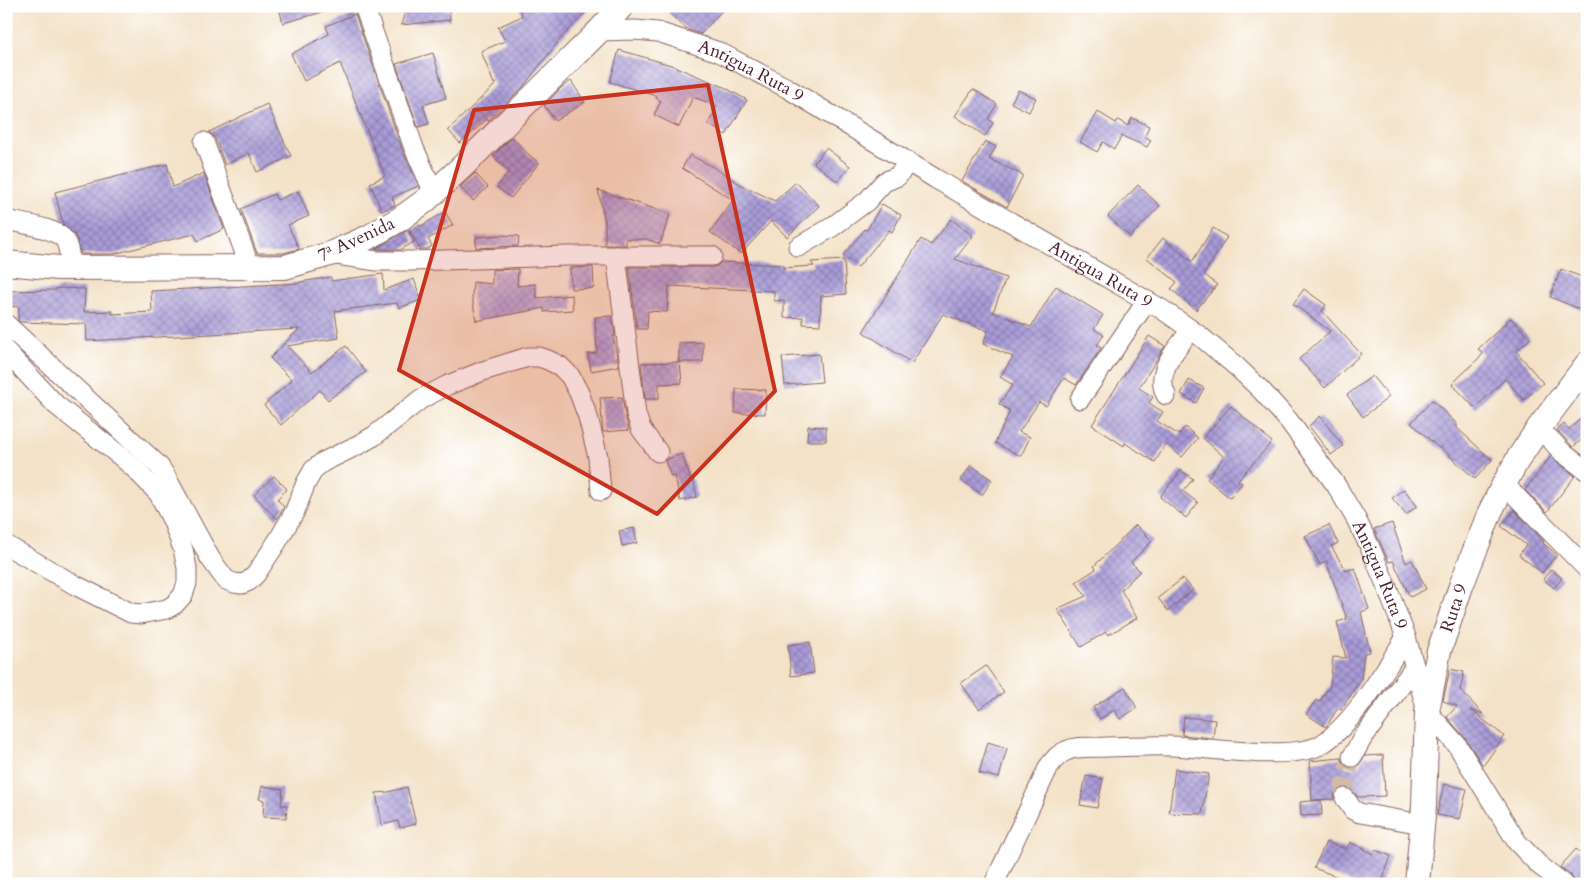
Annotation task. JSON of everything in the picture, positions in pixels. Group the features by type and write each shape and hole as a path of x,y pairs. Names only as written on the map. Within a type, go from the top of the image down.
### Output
{"main road":[{"name":"7ª Avenida","path":"6,263 59,268 285,267 330,254 369,237 400,219 434,193 599,31 622,6"},
{"name":"Ruta 9","path":"1416,884 1424,805 1427,711 1439,651 1461,586 1490,512 1504,484 1538,429 1587,364"}],"street":[{"path":"364,6 414,148 434,193"},
{"name":"Antigua Ruta 9","path":"599,31 636,30 658,32 719,52 787,88 908,162 1163,310 1237,367 1289,420 1336,485 1369,545 1386,586 1406,637 1427,711"},
{"path":"204,142 250,267"},
{"path":"798,248 832,227 867,201 884,182 898,176 908,162"},
{"path":"6,220 58,234 67,245 71,267"},
{"path":"330,254 377,261 504,257 712,256"},
{"path":"616,256 636,414 641,429 658,452"},
{"path":"1080,399 1147,301"},
{"path":"6,324 159,466 166,475 210,558 226,580 234,583 242,584 249,581 256,574 287,528 314,469 323,462 374,436 421,399 448,385 482,371 528,357 538,357 560,366 570,376 579,392 588,417 598,457 601,491"},
{"path":"1166,395 1162,388 1163,371 1174,352 1191,330"},
{"path":"6,351 56,405 119,455 159,494 173,522 183,549 187,568 187,583 183,595 167,610 141,614 131,613 75,585 6,546"},
{"path":"1538,429 1563,453 1587,471"},
{"path":"1504,484 1587,569"},
{"path":"994,884 1050,766 1061,753 1073,748 1135,746 1282,752 1312,748 1322,744 1338,731 1360,704 1406,637"},
{"path":"1352,757 1362,739 1414,668"},
{"path":"1427,711 1457,744 1517,842 1539,865 1564,884"},
{"path":"1345,798 1353,810 1360,814 1422,824"}],"highlighted area":[{"path":"708,85 775,391 657,514 399,370 474,110"}],"building":[{"path":"287,6 330,6 330,10 283,23 279,8"},
{"path":"407,6 449,6 450,20 401,25"},
{"path":"519,6 592,6 561,38 523,87 488,121 487,119 460,143 448,130 497,83 494,84 481,51 505,41 498,27 522,16"},
{"path":"675,6 726,6 701,34 688,30 669,13"},
{"path":"355,14 403,152 419,186 392,197 395,205 382,211 370,183 385,176 340,63 304,81 291,54 329,34 326,26"},
{"path":"619,50 671,65 724,87 747,100 726,135 708,124 718,106 693,97 679,127 654,115 661,101 656,98 657,96 610,82"},
{"path":"433,53 446,98 423,105 429,124 418,127 396,64"},
{"path":"571,81 585,102 555,121 544,105"},
{"path":"973,89 997,104 988,119 993,123 985,136 955,116"},
{"path":"1018,90 1036,98 1029,112 1011,103"},
{"path":"267,104 291,156 257,172 249,153 225,165 215,138 209,132"},
{"path":"1098,112 1116,123 1118,120 1128,126 1132,118 1149,126 1145,137 1151,140 1147,147 1122,136 1114,149 1103,142 1097,152 1080,142"},
{"path":"512,137 539,163 511,198 497,187 509,172 493,156"},
{"path":"985,141 996,147 989,159 1023,175 1007,207 962,181"},
{"path":"826,148 850,166 838,182 814,163"},
{"path":"690,155 748,189 775,201 796,182 819,206 787,237 771,221 741,254 710,232 733,200 682,168"},
{"path":"167,164 173,187 204,173 224,229 198,241 194,234 113,254 81,254 75,235 63,224 55,192"},
{"path":"475,173 488,187 473,201 460,187"},
{"path":"1138,185 1160,206 1130,237 1108,216"},
{"path":"598,190 670,214 660,244 646,239 626,239 626,245 605,245 605,222"},
{"path":"298,191 309,216 288,225 299,249 283,253 257,253 241,209 274,194 277,200"},
{"path":"882,204 901,215 892,232 889,230 858,267 843,255 865,229 867,230"},
{"path":"445,212 453,225 428,239 432,246 427,249 420,249 410,231"},
{"path":"951,219 973,236 955,259 1006,278 993,312 1031,327 1056,286 1103,315 1094,329 1104,335 1097,345 1101,348 1076,385 1064,378 1046,406 1039,402 1019,432 1030,437 1021,456 995,443 1010,411 999,404 1013,385 1000,377 1013,357 983,344 988,331 943,314 912,363 863,332 921,239 931,245"},
{"path":"1213,228 1227,237 1204,274 1217,285 1196,310 1171,289 1177,282 1147,258 1163,238 1192,262"},
{"path":"408,230 414,242 400,250 375,249"},
{"path":"519,236 518,246 476,248 476,237"},
{"path":"844,260 846,294 821,296 820,325 803,324 803,317 784,318 784,300 774,301 774,291 669,286 667,312 648,311 647,329 637,329 629,267 712,267 717,266 721,262 783,265 783,268 814,266 811,262"},
{"path":"593,267 594,288 571,289 570,268"},
{"path":"518,269 517,286 535,284 537,298 572,295 573,310 544,312 544,308 476,321 472,297 473,282 492,284 492,270"},
{"path":"1561,269 1587,279 1587,312 1550,297"},
{"path":"383,274 384,290 414,279 421,300 399,308 397,303 335,311 339,338 287,346 312,372 346,346 366,372 328,400 320,390 281,425 264,405 292,380 270,358 299,329 87,341 86,324 20,322 18,320 19,307 6,306 6,291 56,290 56,288 85,289 84,312 112,311 112,314 152,312 151,291 300,283 331,277 331,281"},
{"path":"1304,289 1326,305 1322,311 1361,354 1325,388 1299,359 1330,331 1293,304"},
{"path":"612,316 615,336 613,336 619,366 591,371 588,354 597,353 595,317"},
{"path":"1511,318 1530,339 1516,351 1543,383 1524,400 1505,379 1475,408 1452,384 1483,354 1478,349"},
{"path":"1149,336 1165,346 1139,388 1153,397 1149,403 1163,412 1157,421 1179,435 1185,427 1198,438 1182,457 1166,444 1155,462 1125,443 1124,446 1092,425"},
{"path":"703,342 703,362 679,362 679,343"},
{"path":"819,354 822,382 785,385 782,357"},
{"path":"680,362 682,383 659,384 659,399 645,399 641,363"},
{"path":"1372,376 1389,397 1363,417 1347,395"},
{"path":"1189,380 1204,388 1196,403 1181,394"},
{"path":"736,389 766,390 765,414 735,413"},
{"path":"622,397 629,430 603,432 600,398"},
{"path":"1432,400 1457,424 1457,428 1492,460 1475,479 1411,423"},
{"path":"1231,406 1272,442 1238,480 1242,483 1230,498 1207,479 1224,457 1203,438"},
{"path":"1587,413 1587,435 1573,447 1557,430 1564,424 1569,429"},
{"path":"1320,416 1343,446 1331,455 1309,426"},
{"path":"808,426 826,427 826,441 807,441"},
{"path":"682,454 691,480 693,479 697,497 680,501 675,476 671,477 665,460"},
{"path":"1551,456 1575,476 1547,512 1525,490"},
{"path":"971,465 992,480 982,495 961,480"},
{"path":"1181,470 1193,479 1183,491 1198,503 1186,518 1160,497"},
{"path":"274,476 287,489 277,499 284,507 277,519 254,495"},
{"path":"1404,489 1417,506 1406,515 1392,498"},
{"path":"1514,510 1544,541 1543,543 1557,555 1542,573 1519,555 1526,545 1501,526"},
{"path":"1392,523 1406,563 1412,560 1426,589 1410,597 1393,561 1389,562 1374,529"},
{"path":"1136,525 1152,541 1131,562 1140,571 1121,590 1137,618 1108,635 1106,632 1081,647 1057,609 1086,596 1076,582 1096,569 1094,566"},
{"path":"1329,525 1338,543 1331,546 1346,571 1355,568 1369,609 1361,612 1370,652 1364,653 1361,679 1341,710 1338,708 1326,727 1306,714 1316,700 1319,702 1330,686 1333,657 1346,658 1337,622 1347,619 1326,561 1320,565 1305,536"},
{"path":"634,528 637,543 622,546 619,531"},
{"path":"1551,569 1562,578 1554,588 1543,579"},
{"path":"1183,578 1193,590 1168,611 1158,598"},
{"path":"810,642 814,673 791,676 788,645"},
{"path":"986,666 1004,692 979,709 961,683"},
{"path":"1450,669 1464,672 1460,690 1483,714 1471,710 1504,736 1483,766 1466,739 1447,717 1457,706 1443,701"},
{"path":"1125,687 1137,708 1120,719 1114,710 1100,719 1093,707"},
{"path":"1184,717 1215,720 1213,738 1182,735"},
{"path":"988,742 1007,748 999,778 979,773"},
{"path":"1383,755 1385,796 1358,797 1350,788 1345,787 1338,789 1334,799 1312,800 1310,761 1341,758 1346,767 1353,768 1358,766 1365,756"},
{"path":"1175,769 1209,774 1202,814 1169,813"},
{"path":"1086,776 1103,779 1097,808 1080,805"},
{"path":"1444,784 1467,789 1460,819 1437,815"},
{"path":"262,786 283,789 281,805 287,805 286,818 263,817 264,800 259,799"},
{"path":"407,787 416,824 400,828 398,821 382,825 376,793"},
{"path":"1321,800 1322,815 1301,816 1300,802"},
{"path":"1326,842 1346,849 1350,842 1373,854 1375,850 1391,856 1381,884 1356,884 1314,868"},
{"path":"1576,849 1587,859 1587,875 1579,884 1575,884 1571,875 1560,867"}],"tunnel":[{"path":"1345,798 1345,782 1352,757"}]}
